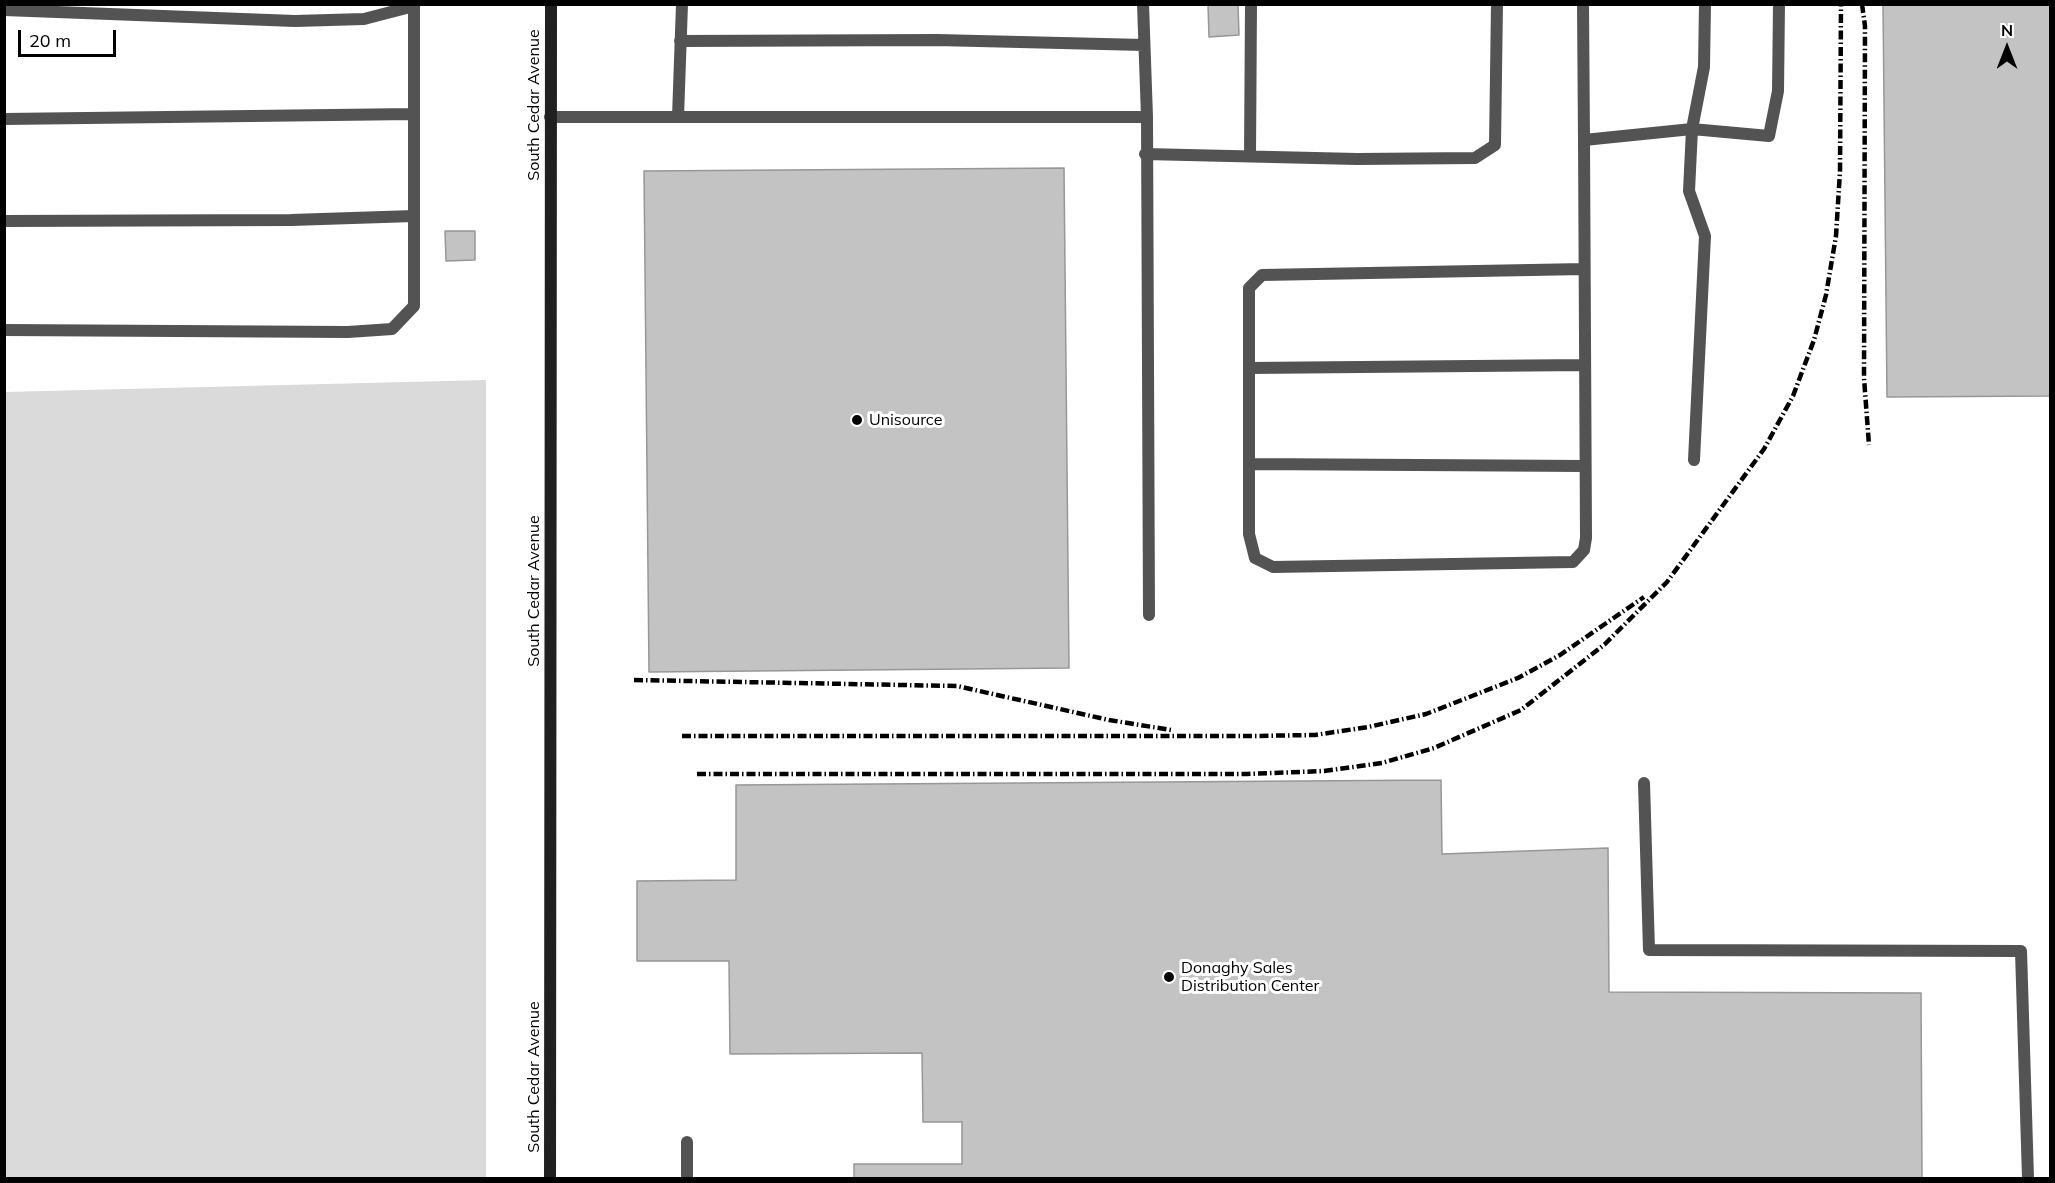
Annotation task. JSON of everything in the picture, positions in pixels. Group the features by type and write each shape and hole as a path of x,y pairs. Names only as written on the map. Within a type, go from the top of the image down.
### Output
{"main road":[{"name":"South Cedar Avenue","path":"550,1179 551,4"}],"lane":[{"path":"678,117 682,4"},
{"path":"1143,4 1147,117 1149,615"},
{"path":"1250,156 1251,4"},
{"path":"1146,154 1357,159 1475,158 1495,145 1497,4"},
{"path":"1583,4 1586,538 1584,550 1573,562 1274,567 1255,558 1249,534 1249,288 1262,275 1584,269"},
{"path":"1694,460 1705,236 1689,191 1692,129 1704,67 1705,4"},
{"path":"1584,140 1692,129 1769,136 1778,91 1779,4"},
{"path":"4,10 295,21 364,19 414,5 414,306 392,329 348,332 4,330"},
{"path":"680,41 937,40 1144,45"},
{"path":"4,119 414,114"},
{"path":"550,117 1147,117"},
{"path":"4,221 291,220 414,216"},
{"path":"1249,368 1585,365"},
{"path":"1249,465 1585,466"},
{"path":"1644,783 1649,951 2020,951 2028,1179"},
{"path":"687,1142 687,1179"}],"shaded area":[{"path":"486,380 486,1178 5,1178 5,392"}],"building":[{"path":"1883,4 2050,4 2050,396 1887,397"},
{"path":"1208,5 1238,5 1239,35 1209,37"},
{"name":"Unisource","path":"1064,168 1069,668 649,672 644,171"},
{"path":"445,231 475,231 475,260 446,261"},
{"name":"Donaghy Sales Distribution Center","path":"1441,780 1442,854 1608,848 1609,992 1921,993 1922,1178 854,1178 854,1164 962,1164 962,1122 923,1122 922,1053 730,1054 729,961 637,961 637,881 736,880 736,785"}],"railway":[{"path":"697,774 1247,774 1324,771 1382,763 1434,748 1521,710 1605,644 1667,582 1764,449 1793,396 1814,340 1826,295 1836,236 1840,171 1841,4"},
{"path":"1862,4 1865,26 1864,378 1869,445"},
{"path":"682,736 1315,735 1368,727 1426,714 1518,678 1560,655 1644,597"},
{"path":"634,680 957,686 1109,720 1171,730"}],"place":[{"name":"Unisource","path":"857,420"},
{"name":"Donaghy Sales Distribution Center","path":"1169,977"}]}
